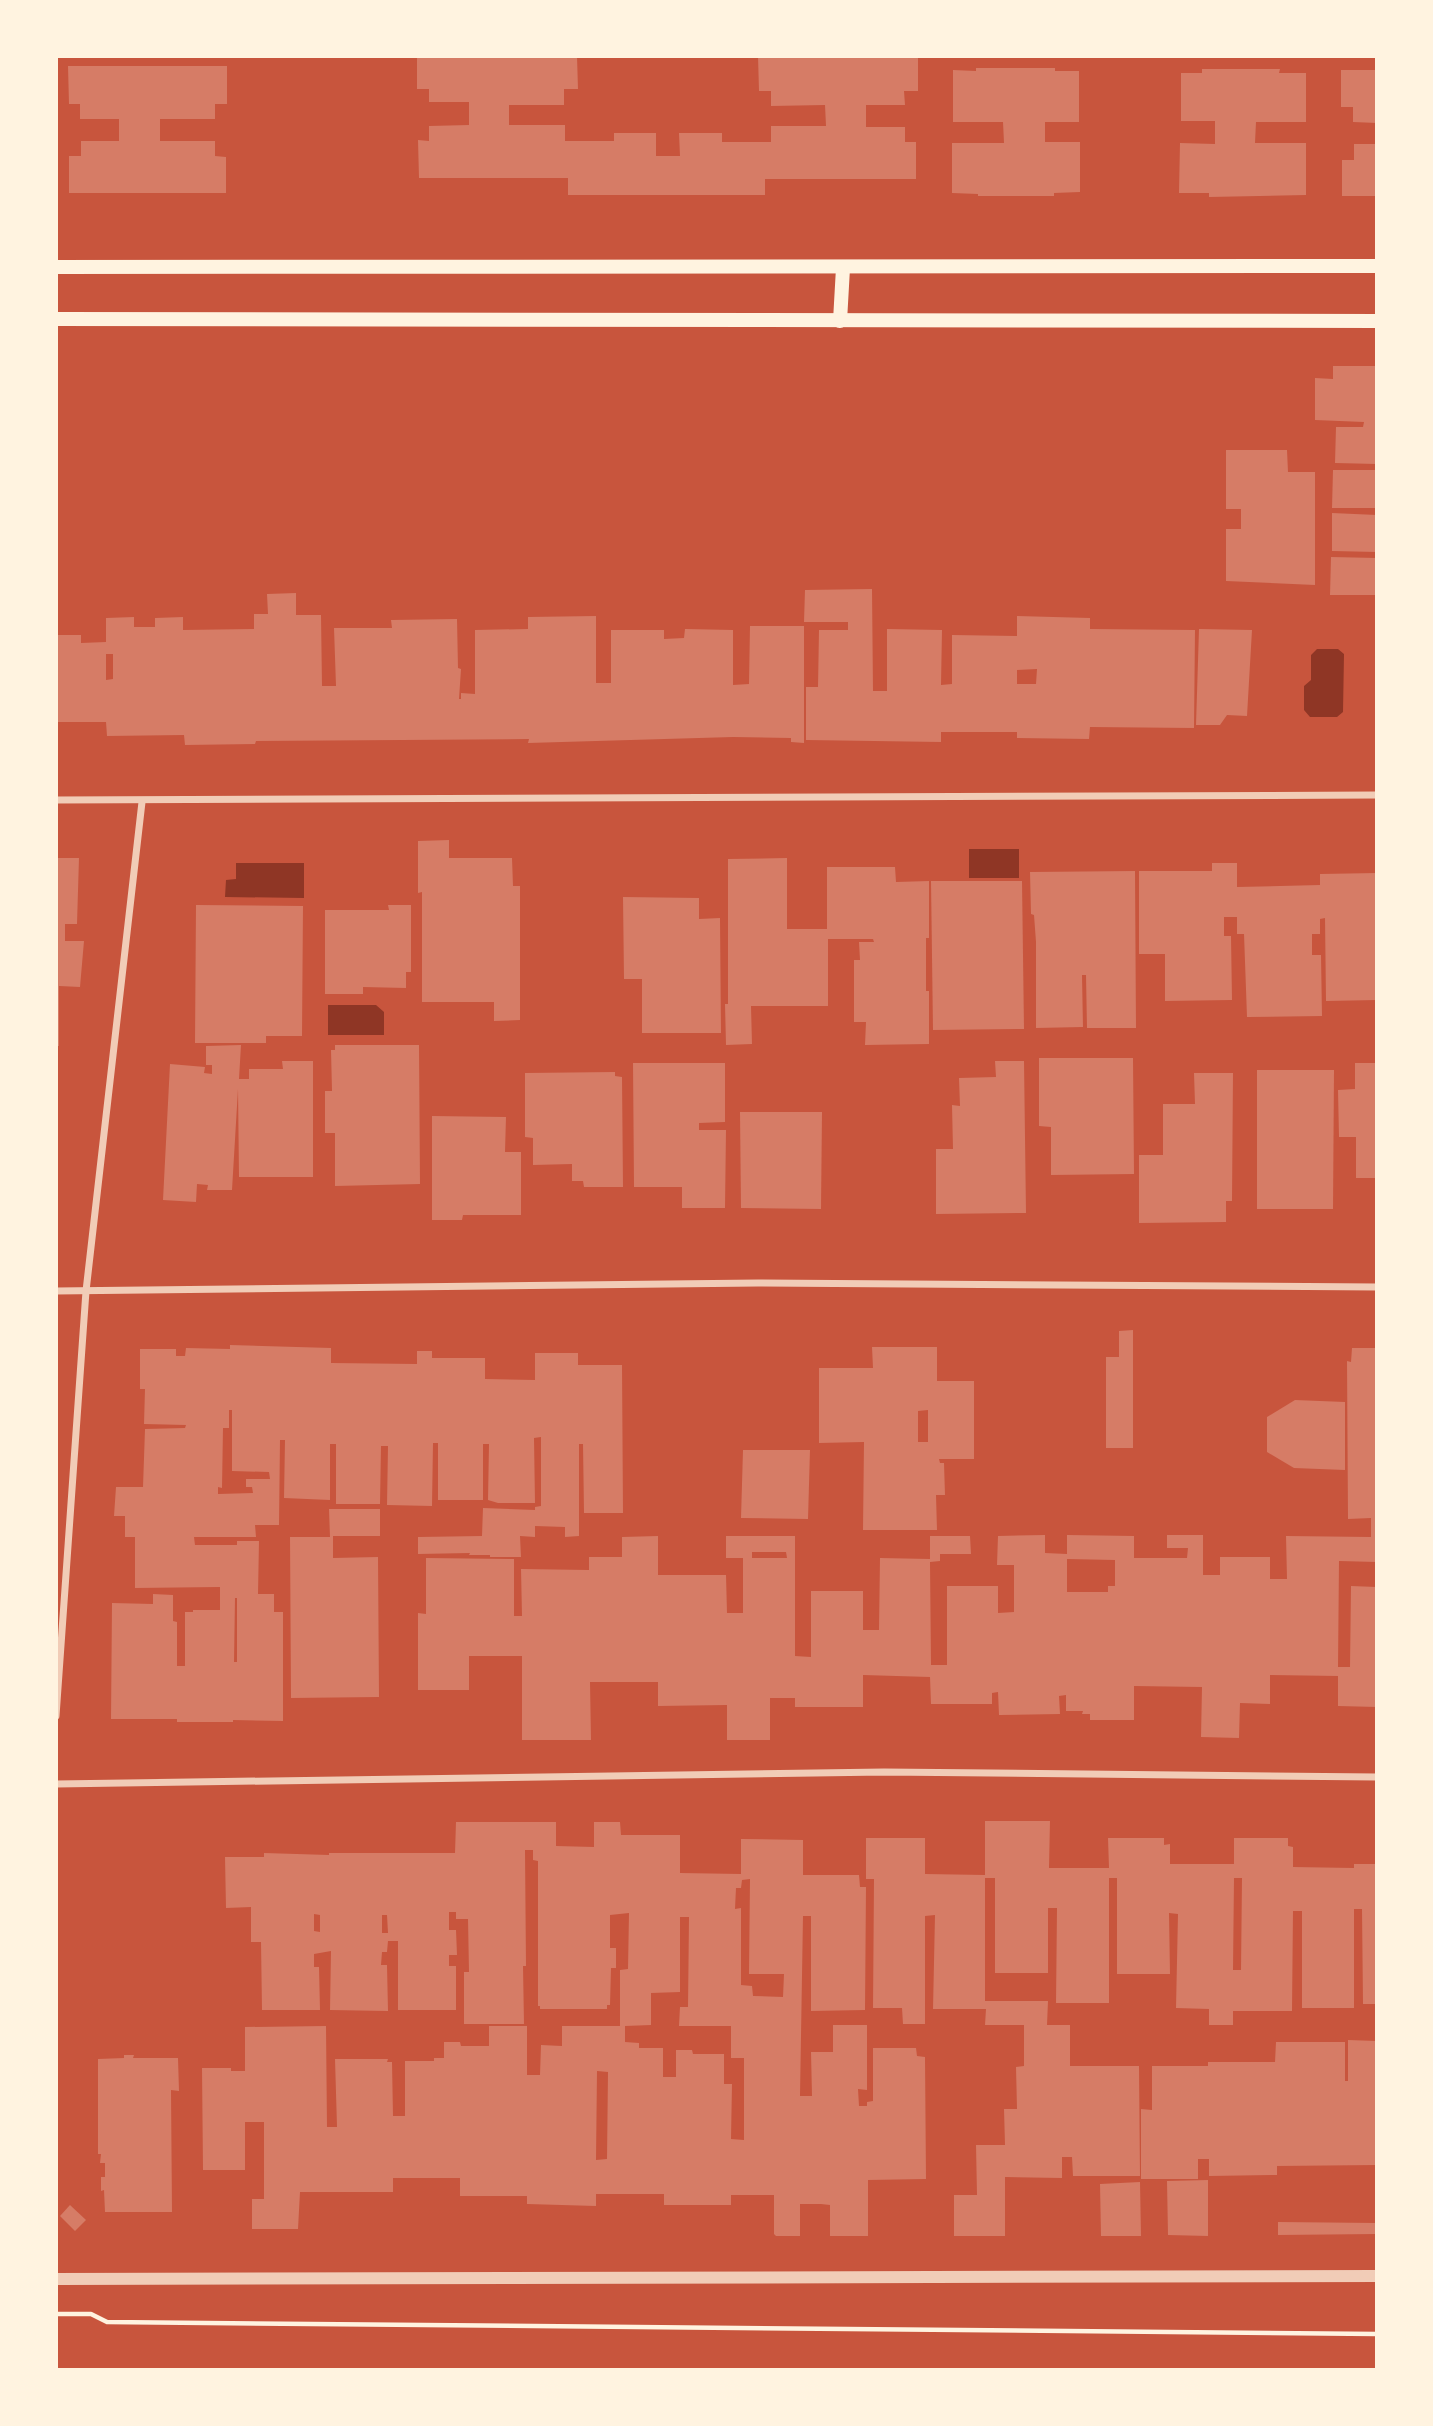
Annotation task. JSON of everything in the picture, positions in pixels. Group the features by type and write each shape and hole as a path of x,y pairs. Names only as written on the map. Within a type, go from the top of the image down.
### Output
{"main road":[{"path":"56,267 1377,266"},
{"path":"840,321 843,268"},
{"path":"56,319 1377,321"}],"street":[{"path":"56,800 142,802 1377,795"},
{"path":"56,1716 86,1291 142,802"},
{"path":"56,1291 758,1283 1377,1287"},
{"path":"56,1784 884,1772 1377,1777"},
{"path":"56,2279 1377,2276"}],"path":[{"path":"56,2314 91,2314 107,2322 1377,2334"}],"shaded area":[{"path":"1317,649 1338,649 1344,654 1343,712 1337,717 1310,717 1304,710 1304,686 1311,680 1311,655"},
{"path":"969,849 1019,849 1019,878 969,878"},
{"path":"236,863 304,863 304,898 225,897 226,880 236,879"},
{"path":"328,1005 376,1005 384,1012 384,1035 328,1035"}],"building":[{"path":"417,56 577,56 578,89 564,89 564,105 509,105 509,125 565,125 565,141 614,141 614,133 656,133 656,156 680,156 679,133 722,133 722,142 771,142 771,126 826,126 825,105 771,106 771,91 759,91 758,56 918,56 918,91 904,91 905,105 866,105 866,127 905,127 905,142 916,142 916,179 765,179 765,195 568,195 568,178 419,178 418,140 429,141 429,126 469,125 469,102 429,102 429,89 417,89"},
{"path":"68,66 227,66 227,104 215,104 215,119 160,119 160,141 215,141 215,156 226,157 226,193 69,193 69,156 81,156 81,141 119,141 119,119 80,119 80,104 69,104"},
{"path":"976,68 1055,68 1055,71 1079,71 1079,122 1045,122 1045,142 1080,142 1080,192 1054,193 1054,196 978,196 952,193 952,143 1004,143 1003,122 953,122 953,70 976,71"},
{"path":"1202,69 1280,69 1279,73 1306,73 1306,122 1256,122 1255,143 1306,143 1306,195 1209,197 1209,193 1179,193 1180,143 1215,144 1215,121 1181,121 1181,73 1202,73"},
{"path":"1341,70 1377,70 1377,123 1353,122 1353,107 1341,107"},
{"path":"1354,144 1377,144 1377,196 1342,196 1342,160 1354,160"},
{"path":"1333,366 1377,366 1377,464 1335,463 1336,427 1363,427 1364,422 1315,420 1315,378 1333,379"},
{"path":"1226,450 1287,450 1288,472 1315,472 1315,585 1226,581 1226,529 1241,529 1241,509 1226,509"},
{"path":"1333,470 1377,470 1377,508 1332,508"},
{"path":"1332,513 1377,515 1377,552 1332,551"},
{"path":"1331,557 1377,558 1377,595 1330,595"},
{"path":"872,589 873,691 887,691 887,629 942,630 941,685 952,684 952,635 1017,636 1017,616 1090,618 1090,629 1195,630 1194,728 1090,727 1089,739 1017,738 1017,732 941,732 941,742 806,740 806,687 818,687 819,630 848,630 848,622 804,622 805,590","holes":["1037,669 1036,684 1017,684 1017,670"]},
{"path":"296,593 296,615 321,615 322,686 336,686 334,628 392,628 391,620 457,619 458,668 461,669 459,699 461,693 475,694 475,630 528,629 528,617 596,616 596,683 611,683 611,630 664,630 664,639 684,638 685,629 733,630 733,685 749,684 750,626 804,626 804,743 791,742 791,738 733,737 528,743 529,739 256,741 255,744 185,745 184,735 107,736 106,722 56,722 56,635 81,635 81,643 106,642 106,618 134,617 134,627 155,627 155,618 183,617 183,630 254,629 254,614 268,614 267,594","holes":["106,654 113,654 113,679 106,680"]},
{"path":"1199,629 1252,630 1247,716 1227,715 1220,725 1196,725"},
{"path":"449,840 449,858 512,858 513,886 520,886 520,1020 494,1021 494,1002 422,1002 422,892 418,893 418,841"},
{"path":"56,858 79,858 77,924 65,924 65,941 84,941 80,987 59,986 59,1046 56,1046"},
{"path":"787,858 787,929 827,929 827,867 895,867 896,882 929,881 926,991 929,991 929,1044 865,1045 866,1022 854,1022 854,960 860,960 859,942 874,942 873,939 828,939 828,1006 751,1006 752,1044 726,1045 728,859"},
{"path":"1212,863 1237,863 1237,887 1320,885 1320,874 1377,873 1377,1000 1326,1001 1325,918 1320,919 1320,934 1312,934 1312,955 1321,955 1322,1016 1247,1017 1244,934 1237,934 1237,917 1224,917 1224,936 1231,936 1232,1000 1165,1001 1165,954 1139,954 1139,871 1212,871"},
{"path":"1135,871 1136,1028 1087,1028 1086,975 1082,975 1083,1027 1036,1028 1036,942 1034,915 1031,914 1030,872"},
{"path":"931,881 1022,881 1024,1029 933,1030"},
{"path":"623,897 699,898 699,919 720,918 721,1033 642,1033 642,979 624,979"},
{"path":"196,905 303,906 302,1036 266,1036 266,1043 195,1043"},
{"path":"388,905 411,905 411,972 406,972 406,988 363,987 363,994 325,994 325,910 389,910"},
{"path":"241,1045 239,1079 249,1079 249,1069 283,1069 282,1061 313,1061 313,1177 239,1177 238,1089 232,1190 207,1190 208,1185 197,1184 196,1202 163,1200 170,1064 205,1067 204,1073 212,1074 212,1065 206,1065 206,1046"},
{"path":"335,1045 419,1045 420,1184 335,1186 335,1133 325,1133 325,1091 332,1091 331,1050 335,1050"},
{"path":"1039,1058 1133,1058 1134,1174 1051,1175 1051,1127 1039,1126"},
{"path":"995,1061 1024,1061 1026,1213 936,1214 936,1149 953,1149 952,1105 960,1106 959,1078 996,1077"},
{"path":"633,1063 725,1063 725,1122 699,1123 699,1130 726,1130 725,1208 682,1208 682,1187 634,1187"},
{"path":"1355,1063 1377,1063 1377,1178 1356,1178 1356,1137 1339,1137 1338,1090 1355,1089"},
{"path":"1257,1070 1334,1070 1333,1209 1257,1209"},
{"path":"615,1072 615,1076 622,1077 623,1187 584,1187 583,1181 572,1181 572,1164 533,1165 533,1138 525,1137 525,1073"},
{"path":"1194,1073 1233,1073 1232,1201 1226,1201 1226,1222 1139,1223 1139,1155 1163,1155 1163,1104 1195,1104"},
{"path":"740,1112 822,1112 821,1209 741,1208"},
{"path":"432,1116 506,1117 505,1152 521,1152 521,1215 463,1215 462,1220 432,1220"},
{"path":"1133,1330 1133,1448 1106,1448 1106,1357 1119,1357 1119,1331"},
{"path":"230,1345 331,1348 331,1363 417,1364 417,1351 432,1351 432,1358 485,1358 485,1379 535,1380 535,1353 578,1353 578,1365 622,1365 623,1513 584,1513 583,1444 579,1444 579,1536 565,1537 565,1527 535,1526 535,1537 520,1536 521,1557 490,1557 469,1555 470,1553 418,1554 418,1537 482,1536 483,1508 535,1510 535,1507 541,1506 541,1437 534,1438 535,1503 498,1503 488,1500 489,1444 483,1444 483,1500 438,1500 438,1443 433,1443 432,1506 387,1505 388,1446 381,1446 380,1504 336,1504 336,1444 330,1444 330,1500 284,1498 285,1440 280,1440 279,1525 255,1525 256,1537 194,1537 195,1545 237,1545 237,1541 259,1541 258,1594 274,1594 274,1612 283,1612 283,1721 177,1722 177,1719 111,1719 112,1603 153,1604 153,1594 173,1595 173,1621 177,1622 177,1666 185,1666 185,1612 220,1610 220,1587 135,1588 135,1537 125,1537 125,1516 114,1516 116,1487 143,1487 145,1429 185,1428 186,1425 144,1424 145,1389 140,1389 140,1349 176,1349 176,1356 185,1356 186,1348 230,1349","holes":["229,1410 232,1410 232,1471 269,1472 270,1479 246,1479 246,1487 252,1487 253,1493 218,1494 218,1487 222,1488 223,1428 229,1428","237,1598 237,1662 234,1662"]},
{"path":"872,1347 937,1347 937,1381 974,1381 974,1459 939,1459 940,1463 944,1463 945,1495 936,1495 937,1530 863,1530 864,1442 819,1443 819,1368 873,1368","holes":["928,1410 928,1442 918,1442 918,1411"]},
{"path":"1352,1348 1377,1348 1377,1562 1339,1561 1338,1667 1350,1667 1351,1586 1377,1587 1377,1707 1338,1706 1338,1676 1270,1675 1270,1704 1240,1703 1239,1738 1201,1737 1202,1687 1134,1686 1134,1720 1090,1720 1090,1714 1082,1714 1083,1711 1066,1711 1066,1695 1059,1696 1060,1714 999,1715 998,1692 992,1693 992,1704 931,1704 930,1677 863,1675 863,1707 795,1707 795,1698 770,1698 770,1740 727,1740 727,1705 658,1706 658,1682 590,1682 591,1740 522,1740 522,1656 469,1656 469,1690 418,1690 418,1613 426,1614 426,1558 514,1559 514,1616 522,1616 521,1569 589,1570 589,1557 622,1557 622,1537 658,1536 658,1575 726,1575 727,1613 743,1613 743,1558 726,1558 726,1536 795,1536 795,1656 811,1657 811,1591 863,1591 863,1630 879,1630 880,1558 930,1559 930,1536 970,1536 971,1554 940,1554 940,1561 930,1562 931,1665 947,1665 947,1586 998,1586 998,1613 1014,1612 1014,1565 997,1565 998,1536 1045,1535 1045,1553 1067,1554 1067,1535 1134,1536 1134,1558 1187,1558 1188,1548 1167,1548 1167,1535 1203,1535 1203,1575 1220,1575 1220,1557 1270,1557 1270,1579 1287,1579 1286,1536 1371,1537 1371,1518 1348,1519 1347,1361 1351,1362","holes":["752,1552 786,1552 787,1558 752,1558","1067,1559 1115,1560 1115,1586 1108,1586 1108,1592 1067,1592"]},
{"path":"1295,1400 1345,1402 1345,1470 1294,1468 1267,1452 1267,1417"},
{"path":"743,1450 810,1450 808,1519 741,1518"},
{"path":"329,1509 380,1509 380,1536 333,1536 333,1558 378,1557 379,1697 291,1698 290,1537 330,1537"},
{"path":"985,1821 1050,1821 1049,1868 1109,1868 1108,1838 1164,1838 1164,1845 1170,1844 1170,1864 1234,1864 1234,1838 1288,1838 1288,1846 1293,1847 1293,1867 1354,1868 1354,1864 1377,1864 1377,2004 1363,2004 1362,1909 1354,1909 1354,2008 1302,2008 1302,1911 1293,1911 1292,2011 1233,2011 1233,2025 1209,2025 1209,2009 1176,2008 1178,1914 1169,1913 1170,1974 1117,1974 1117,1878 1109,1878 1109,2003 1056,2003 1057,1908 1048,1908 1048,1973 995,1973 995,1878 985,1878 985,2001 1048,2001 1047,2025 1070,2025 1070,2066 1139,2066 1140,2176 1073,2176 1072,2157 1062,2157 1062,2178 1005,2177 1005,2236 954,2236 954,2195 977,2195 976,2145 1005,2145 1004,2109 1017,2109 1016,2067 1024,2066 1024,2025 985,2025 986,2009 933,2009 935,1915 925,1916 925,2024 903,2024 902,2008 873,2008 874,1879 866,1879 866,1838 925,1838 925,1874 985,1875","holes":["1234,1878 1242,1878 1241,1970 1233,1970"]},
{"path":"456,1822 556,1822 556,1846 594,1847 594,1822 620,1822 621,1835 680,1835 680,1873 741,1874 741,1839 803,1840 803,1875 859,1875 860,1887 866,1887 865,2010 811,2011 811,1916 803,1916 800,2096 812,2096 811,2052 833,2052 833,2025 867,2025 867,2090 858,2089 859,2106 867,2106 867,2102 873,2101 873,2048 916,2048 917,2056 925,2057 926,2179 868,2180 868,2236 830,2236 830,2205 800,2204 800,2236 776,2236 774,2195 731,2195 731,2205 664,2205 664,2194 596,2194 596,2206 527,2204 527,2196 460,2196 460,2178 393,2178 393,2192 300,2192 298,2229 252,2229 252,2199 264,2199 264,2122 245,2122 245,2170 203,2170 202,2068 245,2071 245,2027 326,2026 327,2127 337,2127 335,2059 388,2059 387,2062 392,2062 393,2116 405,2116 405,2061 434,2061 434,2058 444,2058 444,2042 460,2042 461,2046 489,2046 489,2026 527,2026 527,2075 540,2075 541,2045 562,2046 562,2026 620,2026 620,1970 628,1969 629,1913 610,1915 610,1948 616,1948 616,1968 611,1968 610,2005 607,2005 607,2009 540,2009 538,2006 538,1861 533,1860 533,1850 525,1850 524,2024 464,2024 464,1972 469,1972 468,1919 456,1919 456,1912 449,1912 449,1930 456,1930 457,1955 449,1955 449,1966 456,1966 456,2010 398,2010 398,1941 388,1941 387,1952 382,1952 381,1965 387,1965 388,2011 330,2010 331,1951 314,1954 314,1967 319,1967 320,2010 262,2010 261,1942 251,1942 251,1907 226,1908 225,1857 264,1857 264,1853 455,1853","holes":["750,1879 749,1974 784,1974 783,1997 753,1996 752,1986 741,1985 741,1908 735,1909 736,1888 741,1888 742,1880","314,1914 320,1915 320,1932 314,1931","382,1915 387,1915 388,1933 382,1933","680,1917 689,1917 688,2007 680,2007 679,2026 731,2026 731,2058 744,2058 744,2140 731,2139 732,2084 724,2084 724,2054 693,2054 692,2050 676,2050 676,2077 663,2077 663,2048 639,2048 639,2043 625,2042 625,2026 651,2025 651,1993 680,1992","597,2071 608,2072 607,2159 596,2160"]},
{"path":"1348,2040 1377,2041 1377,2165 1277,2166 1277,2175 1209,2176 1209,2159 1198,2159 1198,2179 1141,2179 1141,2109 1152,2110 1152,2066 1208,2066 1208,2062 1275,2062 1276,2042 1345,2042 1345,2081 1348,2081"},
{"path":"124,2055 134,2055 133,2058 178,2058 179,2091 171,2090 172,2212 105,2212 101,2177 105,2177 105,2163 100,2163 101,2154 98,2154 98,2059 124,2058"},
{"path":"1208,2180 1208,2236 1168,2235 1167,2181"},
{"path":"1140,2182 1141,2236 1101,2236 1100,2184"},
{"path":"70,2205 86,2220 75,2231 60,2216"},
{"path":"1278,2222 1377,2223 1377,2234 1278,2235"}]}
